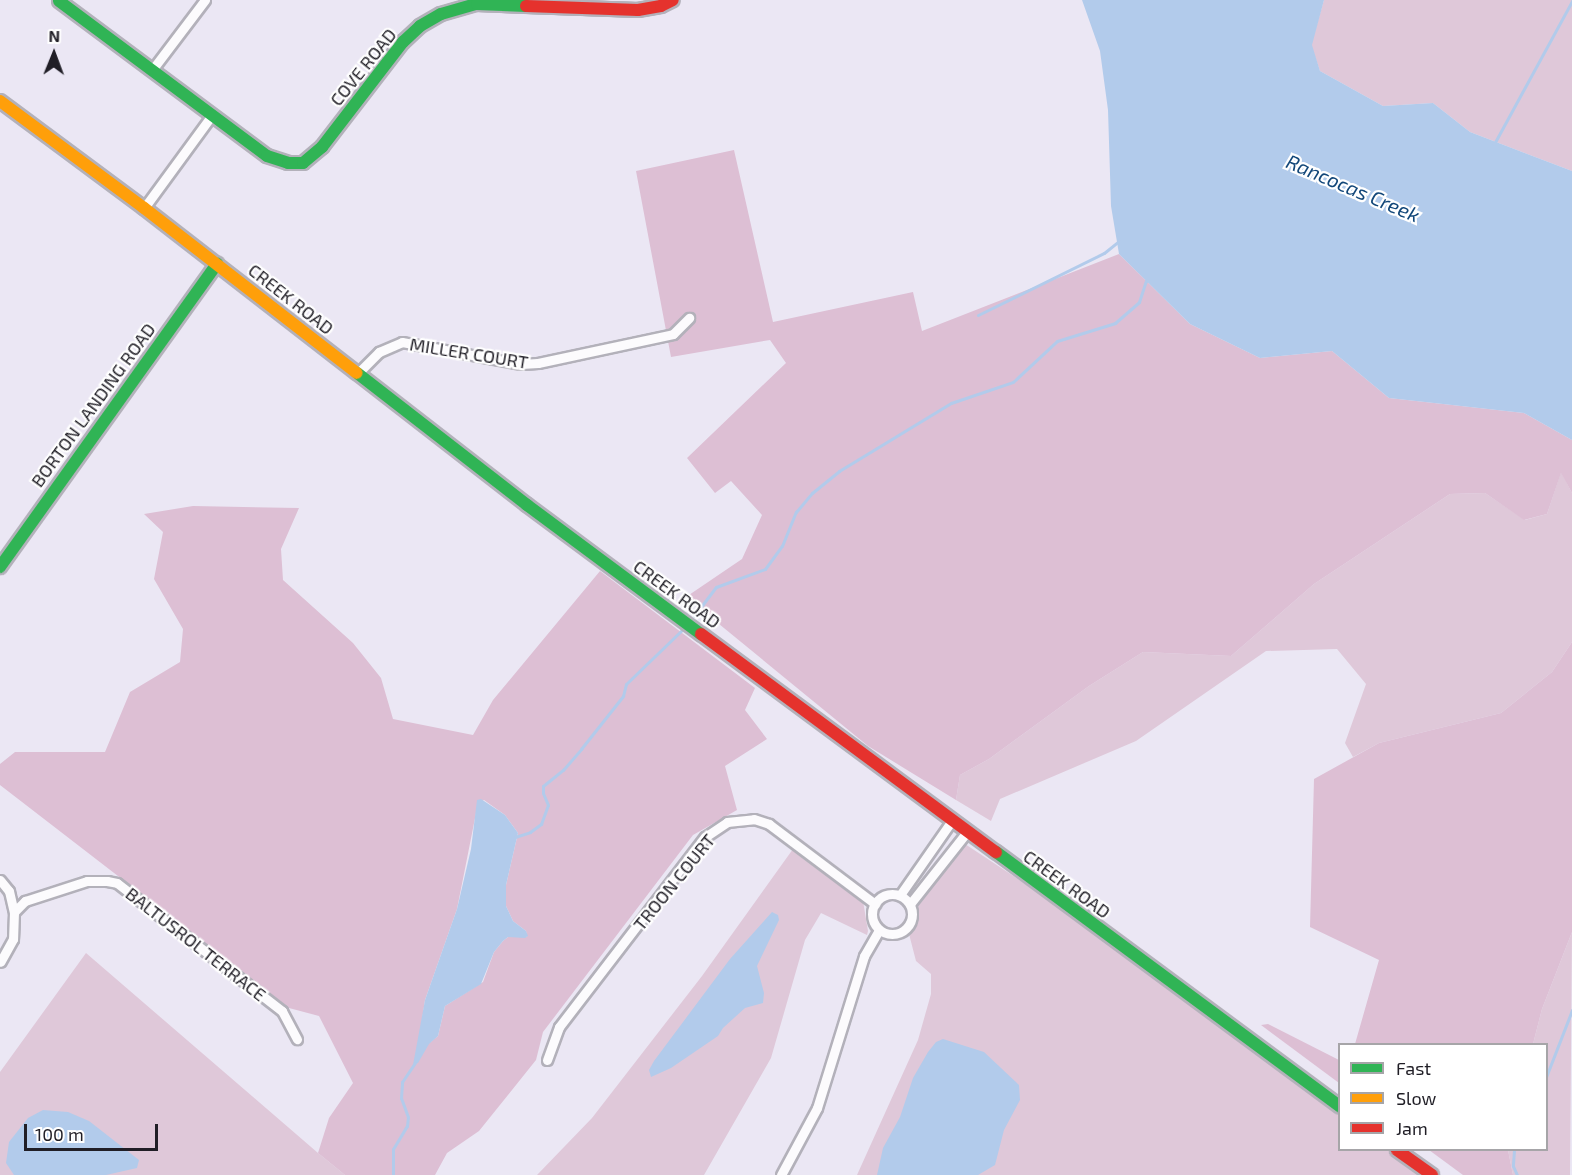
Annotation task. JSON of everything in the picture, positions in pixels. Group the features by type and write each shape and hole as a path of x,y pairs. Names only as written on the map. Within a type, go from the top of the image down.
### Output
{"main road":[{"name":"COVE ROAD","path":"59,2 267,156 288,163 303,163 322,147 403,42 420,26 441,14 477,4 638,10 661,6 673,0"},
{"name":"CREEK ROAD","path":"0,101 144,208 527,505 951,822 1338,1106"},
{"name":"BORTON LANDING ROAD","path":"0,567 217,264"},
{"path":"1400,1151 1432,1175"}],"street":[{"path":"152,70 205,0"},
{"path":"144,208 212,115"},
{"name":"MILLER COURT","path":"358,374 379,352 402,342 521,364 538,363 673,334 689,318"},
{"name":"TROON COURT","path":"547,1060 559,1027 705,837 728,822 754,819 769,824 875,904"},
{"path":"900,895 951,822"},
{"path":"910,904 966,833"},
{"path":"0,880 9,891 14,912 13,939 0,962"},
{"name":"BALTUSROL TERRACE","path":"14,912 25,901 87,881 108,880 117,883 282,1011 297,1039"},
{"path":"884,895 900,895 910,904 912,917 906,930 893,935 879,930 872,916 875,904 884,895"},
{"path":"781,1175 817,1108 864,956 879,930"}],"shaded area":[{"path":"1324,0 1572,0 1572,171 1470,132 1433,103 1383,106 1320,71 1311,45"},
{"path":"734,150 773,322 913,292 922,331 1119,254 1190,324 1260,358 1332,351 1389,398 1524,413 1572,440 1572,493 1561,473 1547,514 1524,520 1485,493 1450,494 1314,584 1231,656 1143,652 1089,686 989,759 960,775 956,800 868,746 686,597 742,559 762,515 731,481 715,493 687,458 786,363 770,340 671,357 636,171"},
{"path":"1561,472 1572,493 1572,642 1552,672 1501,713 1379,743 1353,757 1345,743 1366,684 1337,649 1266,651 1136,741 1000,799 991,821 956,800 960,775 989,759 1089,686 1143,652 1231,656 1314,584 1450,494 1485,493 1525,520 1547,514"},
{"path":"193,506 299,508 281,549 283,580 353,643 381,678 393,719 473,735 493,700 600,571 755,688 745,710 767,739 725,766 737,810 693,835 543,1032 536,1060 479,1131 447,1153 435,1175 345,1175 318,1153 329,1118 353,1083 319,1016 289,1008 0,785 0,764 15,752 105,752 130,692 180,662 183,629 154,579 163,532 144,514","holes":["484,800 505,815 518,833 506,885 506,906 513,921 526,931 527,937 508,937 503,941 494,952 483,982 445,1006 438,1036 417,1053 425,1000 457,909 478,803"]},
{"path":"1572,642 1572,932 1542,1009 1533,1043 1355,1043 1379,960 1310,927 1314,779 1379,743 1501,713 1552,672"},
{"path":"965,844 1131,954 1338,1112 1338,1151 1389,1151 1421,1175 857,1175 918,1040 931,994 931,974 916,961 909,934 915,923 917,904"},
{"path":"793,849 863,901 867,935 821,913 805,940 771,1058 704,1175 537,1175 592,1118 702,976"},
{"path":"1572,932 1570,1175 1513,1175 1508,1151 1548,1151 1548,1043 1533,1043 1542,1009"},
{"path":"86,953 345,1175 0,1175 0,1072"},
{"path":"1268,1024 1338,1059 1338,1082 1261,1025"},
{"path":"1430,1151 1508,1151 1513,1175 1463,1175"}],"water":[{"name":"Rancocas Creek","path":"1082,0 1324,0 1312,45 1320,71 1383,106 1433,103 1470,132 1572,171 1572,440 1524,413 1389,398 1332,351 1260,358 1190,324 1119,254 1111,206 1108,110 1100,51"},
{"path":"481,799 505,815 518,833 506,885 506,906 513,921 526,931 528,936 525,938 508,937 503,941 494,952 481,984 445,1006 438,1036 429,1044 418,1063 413,1065 425,1000 457,909 471,849 477,800"},
{"path":"772,912 778,915 779,920 757,966 764,993 763,1003 745,1008 723,1028 718,1036 671,1068 651,1077 649,1070 654,1061 730,959"},
{"path":"943,1039 984,1052 1019,1085 1020,1100 1004,1130 995,1165 978,1175 877,1175 883,1148 900,1117 913,1078 928,1052 936,1042"},
{"path":"43,1110 68,1112 89,1121 139,1160 137,1168 106,1175 14,1175 6,1163 9,1142 28,1118"}],"waterway":[{"path":"1494,144 1572,1"},
{"path":"978,315 1104,253 1119,241"},
{"path":"694,616 716,587 765,569 782,546 796,512 812,493 839,471 951,403 1013,382 1057,341 1115,323 1139,302 1146,281 1149,280"},
{"path":"515,837 530,832 541,824 548,805 543,786 563,770 581,749 623,696 626,684 684,628"},
{"path":"1548,1072 1572,1010"},
{"path":"393,1175 393,1149 407,1126 408,1117 401,1098 402,1082 415,1063"},
{"path":"1514,1151 1513,1166 1517,1175"}],"traffic: fast":[{"path":"59,1 267,156 288,163 303,163 322,147 403,42 420,26 441,14 477,4 526,6"},
{"path":"0,567 217,264"},
{"path":"357,373 527,505 701,634"},
{"path":"996,852 1338,1106"}],"traffic: slow":[{"path":"0,101 144,208 357,373"}],"traffic: jam":[{"path":"526,6 638,10 661,6 673,0"},
{"path":"701,634 996,852"},
{"path":"1398,1151 1432,1175"}]}
